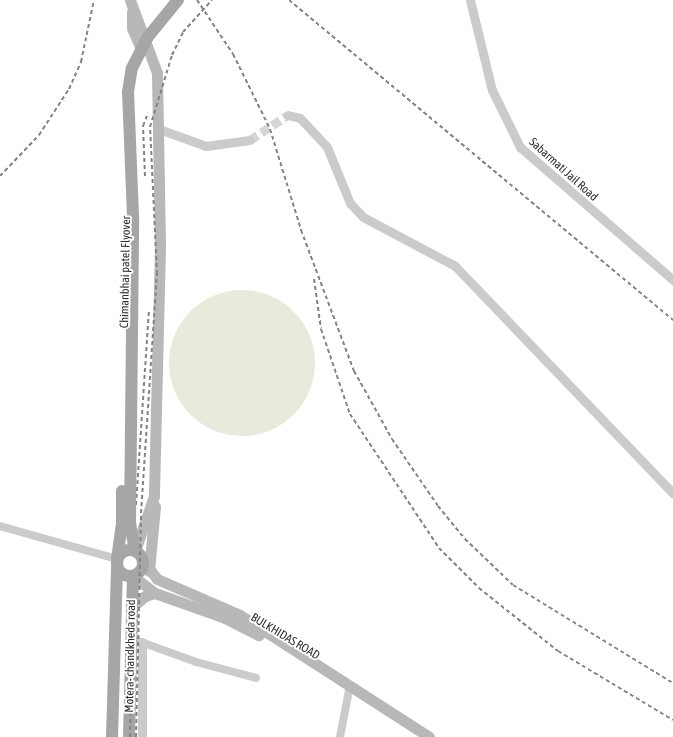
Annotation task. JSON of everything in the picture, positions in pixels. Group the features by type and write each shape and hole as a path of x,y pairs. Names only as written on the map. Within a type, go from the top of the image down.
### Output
{"main road":[{"name":"Chimanbhai patel Flyover","path":"139,555 126,522 127,216 122,91 126,66 138,39 170,0"},
{"name":"Chimanbhai patel Flyover","path":"117,563 126,522 133,216 128,92 132,68 147,38 178,0"},
{"path":"131,1 132,28 146,62 157,73 159,129 160,247 154,496 149,571"},
{"path":"154,496 139,555 141,569 133,576 124,575 117,563 124,551 139,555 149,571 177,590 240,615 349,689 429,737"},
{"name":"Motera- chandkheda road","path":"112,737 113,625 117,563"},
{"name":"Motera- chandkheda road","path":"130,737 137,641 132,607 133,576"},
{"name":"BULKHIDAS ROAD","path":"133,576 156,593 248,628 349,689 415,737"},
{"path":"132,607 145,596 156,593"}],"street":[{"name":"Sabarmati Jail Road","path":"470,0 492,90 520,147 673,280"},
{"path":"288,115 300,118 327,147 350,204 363,218 455,266 673,493"},
{"path":"159,129 206,146 250,140"},
{"path":"0,526 117,563"},
{"path":"142,737 137,641 256,678"},
{"path":"340,737 349,689"}],"green space":[{"path":"242,290 263,293 270,296 282,302 298,317 303,323 312,342 315,363 312,384 309,391 303,403 288,419 282,424 263,433 242,436 221,433 214,430 202,424 186,409 181,403 172,384 169,363 172,342 175,335 181,323 196,307 202,302 221,293"}],"tunnel":[{"path":"250,140 288,115"}],"railway":[{"path":"0,176 39,135 69,89 81,62 94,0"},
{"path":"197,0 233,54 270,129 301,230 354,371 392,439 438,506 465,539 513,585 673,683"},
{"path":"136,737 141,513 157,274 150,127 172,55 183,32 212,0"},
{"path":"289,0 673,320"},
{"path":"145,176 143,126 148,113"},
{"path":"314,279 321,329 350,414 439,548 479,588 558,651 673,720"},
{"path":"136,505 149,310"},
{"path":"130,737 132,649"}]}
